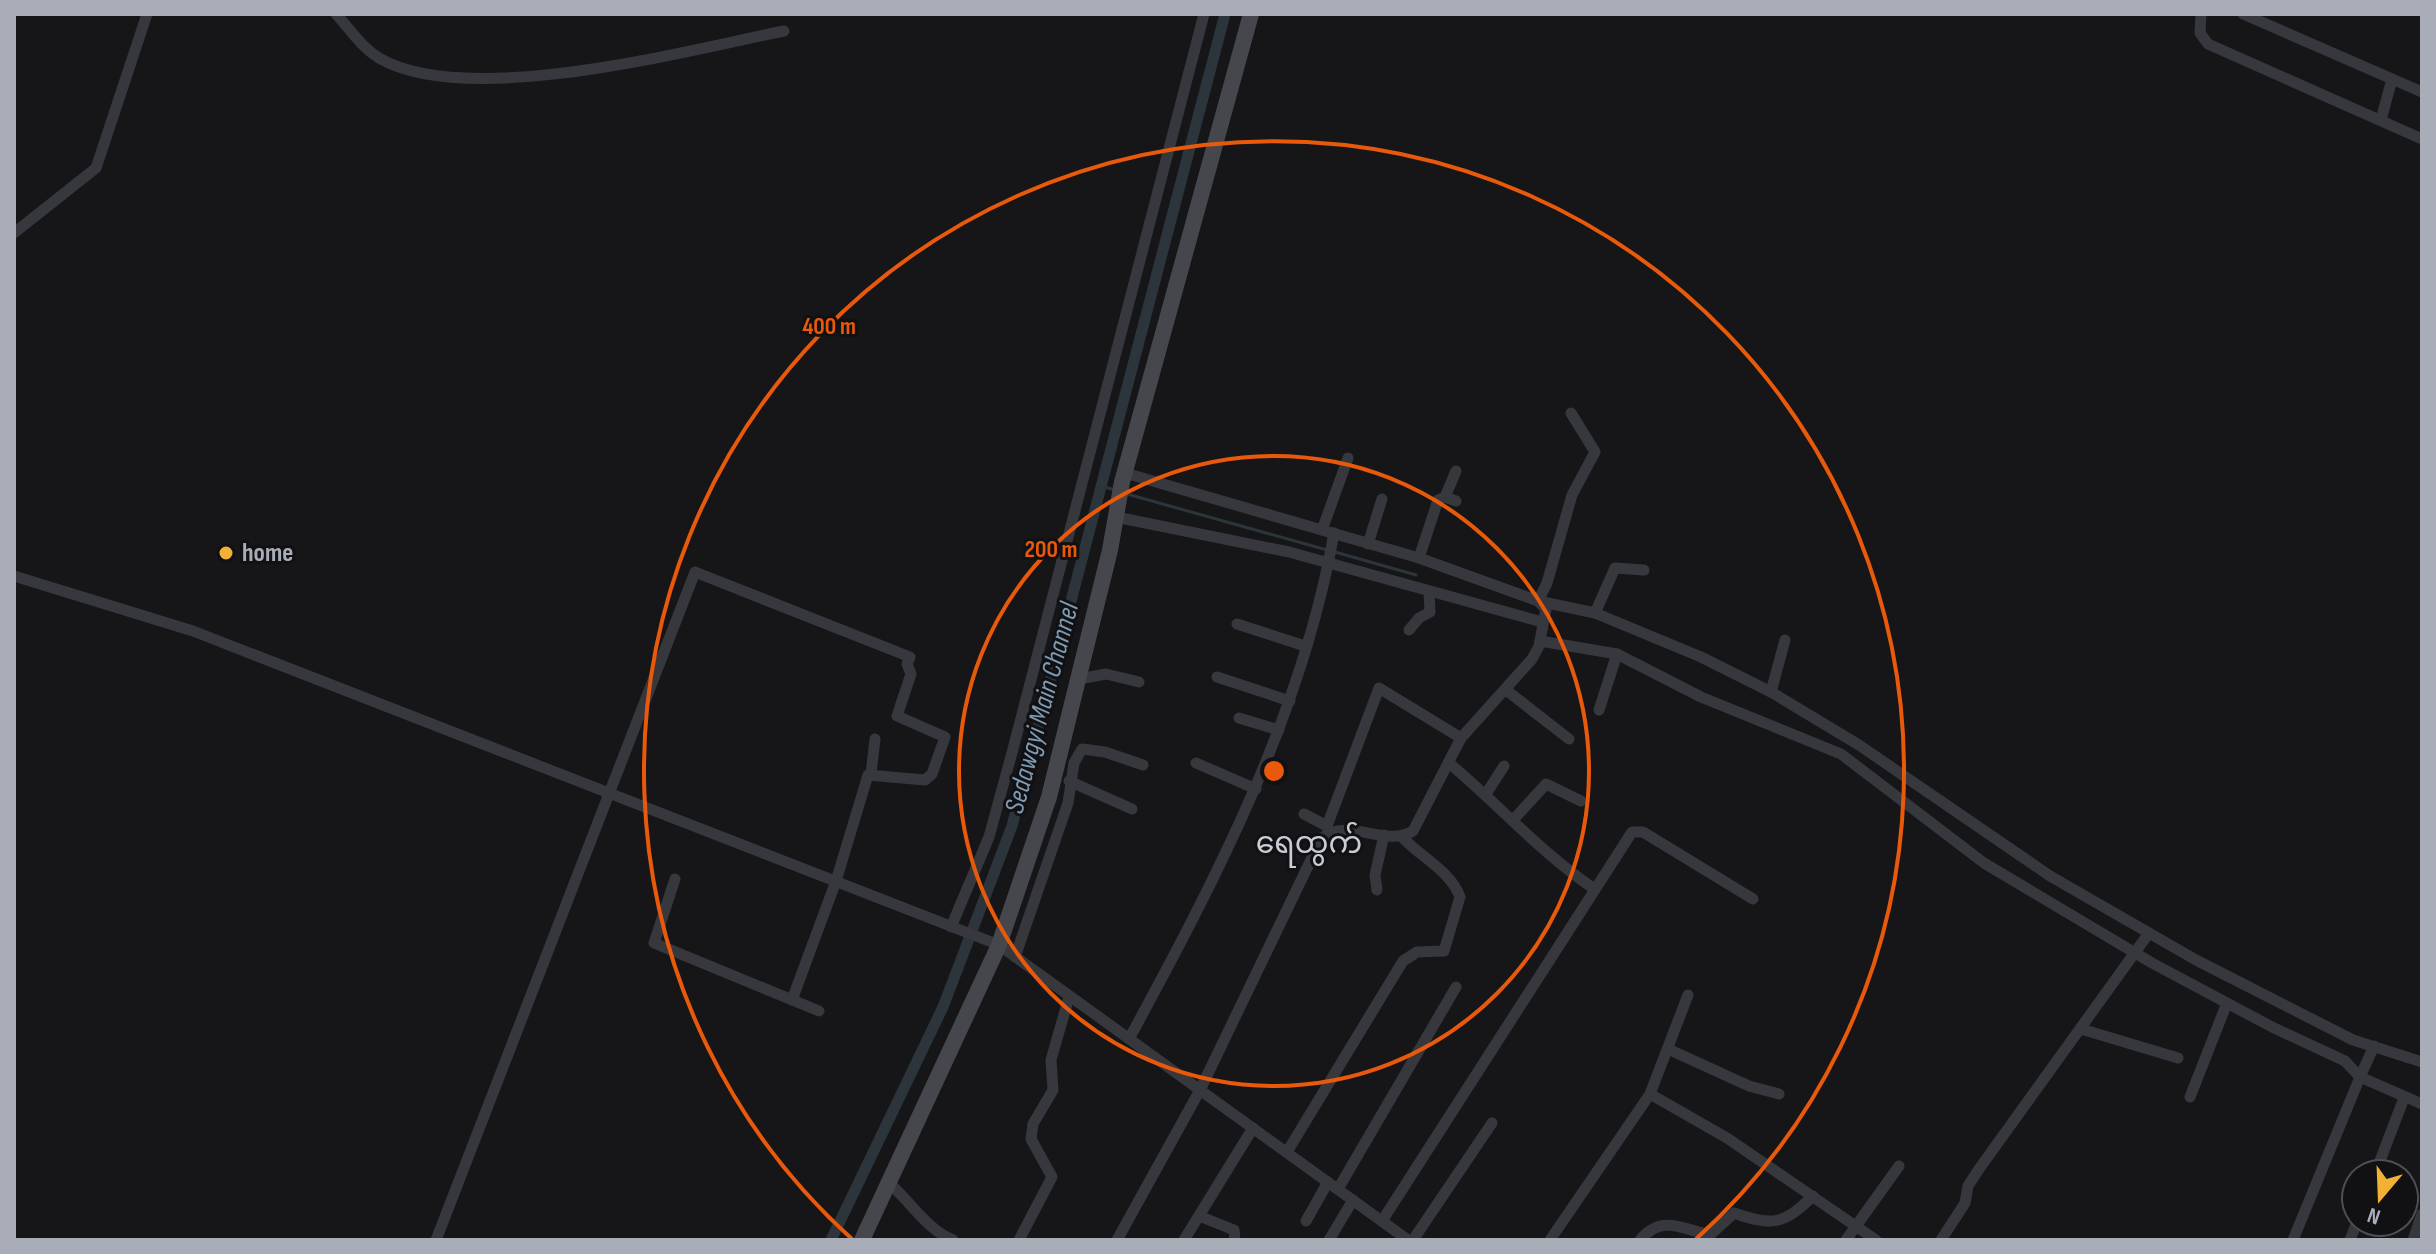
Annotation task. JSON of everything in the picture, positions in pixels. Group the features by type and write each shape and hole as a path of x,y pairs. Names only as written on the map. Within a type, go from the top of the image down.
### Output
{"street":[{"path":"14,233 96,168 147,14"},
{"path":"336,14 362,45 380,58 409,70 446,76 519,77 585,71 784,31"},
{"path":"954,928 989,837 1204,14"},
{"path":"862,1240 890,1184 994,943 1049,797 1079,679 1123,478 1251,14"},
{"path":"2201,14 2200,33 2208,44 2422,139"},
{"path":"2243,14 2422,92"},
{"path":"2381,120 2392,79"},
{"path":"1404,839 1418,825 1461,738 1532,659 1540,641 1547,583 1572,495 1595,452 1571,413"},
{"path":"1129,1039 1256,789 1290,701 1327,560 1329,534 1348,458"},
{"path":"1419,558 1438,500 1450,499 1456,471"},
{"path":"1123,478 1419,558 1542,612"},
{"path":"1368,544 1382,499"},
{"path":"1117,509 1327,560 1429,591 1542,612 1595,613 1701,657 1771,692 1859,745 2050,876 2149,933 2353,1040 2373,1049 2422,1062"},
{"path":"1595,613 1615,568 1644,570"},
{"path":"436,1240 695,572 910,657 907,664 911,674 897,716 945,737 932,774 925,780 871,774"},
{"path":"14,576 193,631 994,943 1405,1239 1492,1123"},
{"path":"1409,630 1419,618 1430,612 1429,591"},
{"path":"1237,624 1305,646"},
{"path":"1771,692 1785,640"},
{"path":"1540,641 1617,654 1701,697 1841,754 1984,863 2136,953 2227,1003 2345,1061 2404,1098 2422,1104"},
{"path":"1599,710 1617,654"},
{"path":"1079,679 1106,674 1139,682"},
{"path":"1217,677 1290,701"},
{"path":"1117,1240 1200,1090 1328,829 1379,688 1461,738"},
{"path":"1506,690 1569,739"},
{"path":"1239,718 1279,730"},
{"path":"792,1000 871,774 875,739"},
{"path":"1015,957 1068,803 1069,781 1082,749 1105,752 1143,765"},
{"path":"1196,763 1256,789"},
{"path":"1449,763 1514,819 1555,862 1593,888"},
{"path":"1486,794 1504,766"},
{"path":"1069,781 1132,809"},
{"path":"1514,819 1546,784 1581,801"},
{"path":"1049,797 1068,803"},
{"path":"1287,1152 1403,961 1417,952 1435,954 1444,951 1460,897 1446,874 1404,839 1328,829 1304,814"},
{"path":"1949,834 1966,818"},
{"path":"1382,1221 1593,888 1632,832 1638,830 1753,899"},
{"path":"1377,890 1375,875 1384,835"},
{"path":"1404,839 1412,861"},
{"path":"675,879 654,943 819,1011"},
{"path":"1941,1240 1965,1203 1964,1198 1973,1178 2149,933"},
{"path":"1306,1221 1333,1186 1456,987"},
{"path":"1550,1240 1650,1094 1688,995"},
{"path":"1019,1240 1052,1177 1031,1139 1033,1124 1053,1090 1051,1060 1069,997"},
{"path":"2190,1097 2227,1003"},
{"path":"2081,1029 2178,1058"},
{"path":"1668,1049 1749,1086 1779,1094"},
{"path":"2293,1240 2373,1049"},
{"path":"1650,1094 1727,1138 1876,1240"},
{"path":"2381,1158 2404,1098"},
{"path":"1184,1240 1253,1128"},
{"path":"1846,1240 1899,1166"},
{"path":"890,1184 911,1202 935,1233 953,1240"},
{"path":"1640,1240 1650,1228 1668,1222 1710,1235 1734,1213 1781,1222 1790,1218 1813,1196"},
{"path":"1329,1240 1353,1200"},
{"path":"2413,1240 2422,1214"},
{"path":"1199,1216 1234,1230 1235,1240"}],"waterway":[{"name":"Sedawgyi Main Channel","path":"831,1240 943,1007 1012,826 1225,14"},
{"path":"1100,486 1116,490"},
{"path":"1127,494 1327,550"},
{"path":"1335,552 1416,575"}],"place":[{"name":"home","path":"226,553"}],"district":[{"name":"ရေထွက်","path":"1309,844"}]}
